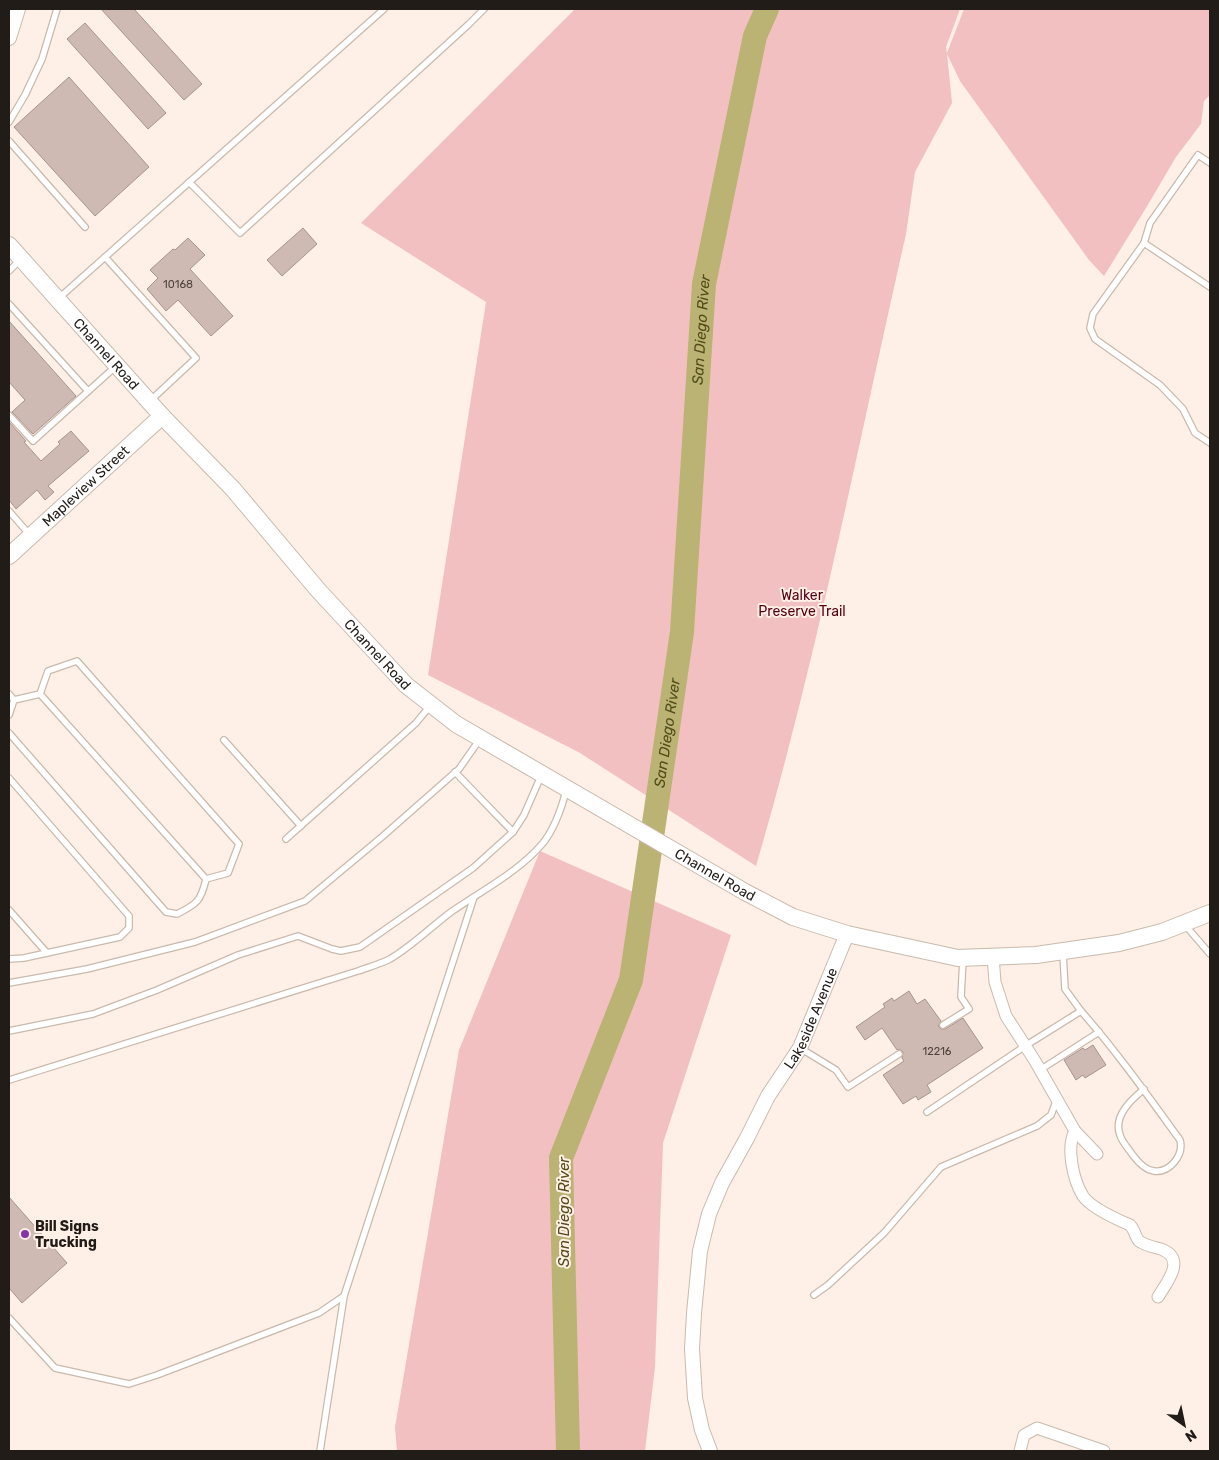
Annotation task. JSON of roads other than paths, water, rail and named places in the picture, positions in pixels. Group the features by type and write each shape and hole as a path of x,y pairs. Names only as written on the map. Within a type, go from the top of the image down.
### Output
{"main road":[{"name":"Channel Road","path":"9,246 149,402 233,489 318,590 406,685 456,724 731,883 793,917 847,934"},
{"name":"Mapleview Street","path":"9,556 162,416"},
{"path":"847,934 962,958 1036,955 1119,944 1162,932 1210,912"}],"street":[{"path":"9,38 18,9"},
{"name":"Lakeside Avenue","path":"710,1451 702,1430 695,1398 692,1349 700,1252 706,1223 722,1183 768,1096 800,1048 847,934"},
{"path":"993,956 995,982 1006,1016 1075,1131 1097,1154"},
{"path":"1075,1131 1071,1138 1072,1168 1083,1196 1097,1208 1130,1225 1134,1229 1138,1240 1146,1245 1170,1253 1173,1258 1175,1266 1158,1297"},
{"path":"1020,1451 1024,1435 1037,1428 1104,1451"}],"lane":[{"path":"9,122 42,60 58,9"},
{"path":"58,300 384,9"},
{"path":"189,182 240,233 470,24 484,9"},
{"path":"9,141 85,227"},
{"path":"1210,162 1198,155 1150,223 1144,243 1093,314 1090,328 1095,339 1160,385 1183,409 1195,433 1210,443"},
{"path":"1144,243 1210,287"},
{"path":"105,257 196,358 149,402"},
{"path":"9,271 21,259"},
{"path":"9,304 88,391"},
{"path":"9,415 33,441 117,366"},
{"path":"9,511 31,536"},
{"path":"40,694 48,671 77,661 239,844 228,874 206,879"},
{"path":"9,694 14,700"},
{"path":"14,700 40,694"},
{"path":"40,694 206,879"},
{"path":"9,715 14,700"},
{"path":"286,839 416,723 431,704"},
{"path":"9,733 166,912 177,914 193,906 202,895 206,879"},
{"path":"9,983 87,969 194,942 305,901 384,836 455,772 481,738"},
{"path":"224,740 301,826"},
{"path":"455,772 513,832"},
{"path":"9,1031 93,1014 157,990 238,955 298,936 341,951 360,947 473,868 513,832 524,815 542,773"},
{"path":"9,778 129,916 129,928 120,937 9,960"},
{"path":"9,1080 380,964 518,866 543,843 560,814 567,787"},
{"path":"320,1451 344,1296 474,897"},
{"path":"9,910 47,953"},
{"path":"1183,923 1210,954"},
{"path":"1063,951 1065,990 1144,1090 1180,1140 1182,1146 1179,1157 1172,1164 1154,1171 1145,1167 1136,1159 1120,1136 1118,1128 1124,1109 1131,1100 1144,1090"},
{"path":"943,1025 969,1009 961,996 962,958"},
{"path":"927,1112 1081,1011"},
{"path":"1040,1070 1099,1032"},
{"path":"800,1048 836,1070 848,1087 899,1054"},
{"path":"814,1295 828,1285 884,1233 941,1167 1037,1126 1051,1116 1057,1099"},
{"path":"9,1318 54,1368 129,1384 319,1313 344,1296"}],"waterway":[{"name":"San Diego River","path":"568,1451 561,1158 631,980 682,632 704,284 755,36 767,9"}],"place":[{"name":"Bill Signs Trucking","path":"25,1234"}],"park label":[{"name":"Walker Preserve Trail","path":"802,604"}]}
